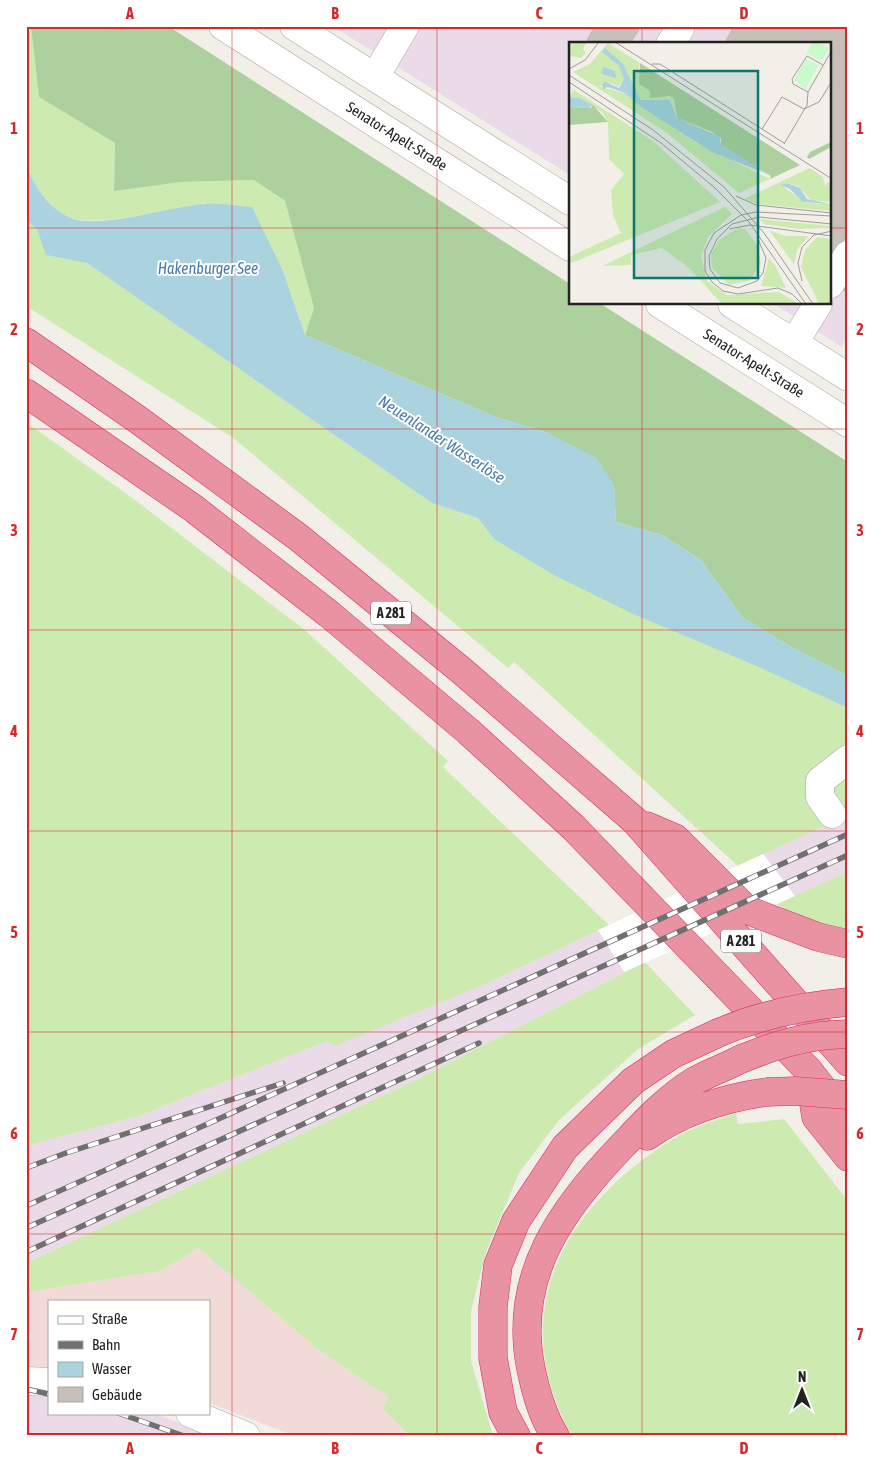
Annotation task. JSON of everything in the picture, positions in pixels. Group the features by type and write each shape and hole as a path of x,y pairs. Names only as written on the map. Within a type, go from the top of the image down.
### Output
{"highway":[{"name":"A 281","path":"26,342 137,419 298,537 462,671 634,820 848,1062"},
{"name":"A 281","path":"26,393 194,508 329,614 468,731 573,827 808,1070 848,1121"},
{"path":"634,820 675,838 747,910 818,937 848,944"},
{"path":"516,1436 503,1412 493,1358 493,1307 498,1265 516,1222 565,1147 633,1081 673,1054 752,1019 813,1005 848,1002"},
{"path":"556,1436 537,1398 528,1356 527,1306 535,1272 554,1232 601,1168 652,1116 693,1082 741,1059 781,1043 808,1037 848,1034"},
{"path":"808,1070 816,1117 848,1157"},
{"path":"601,1168 659,1128 695,1110 734,1096 794,1091 848,1095"}],"street":[{"name":"Senator-Apelt-Straße","path":"223,26 569,246"},
{"path":"294,26 569,200"},
{"path":"374,77 405,26"},
{"path":"832,281 848,256"},
{"name":"Senator-Apelt-Straße","path":"662,305 848,423"},
{"path":"734,305 848,377"},
{"path":"794,343 817,305"},
{"path":"832,814 820,797 820,781 848,759"},
{"path":"26,1381 48,1382"},
{"path":"192,1414 246,1436"}],"shaded area":[{"path":"332,26 848,26 848,336 842,347 776,305 832,305 832,42 569,42 569,174"},
{"path":"848,815 848,872 795,896 763,854"},
{"path":"609,925 645,962 418,1079 26,1263 26,1146 139,1116 327,1041 488,983"},
{"path":"198,1248 320,1351 388,1397 384,1409 410,1436 295,1436 210,1403 210,1300 48,1300 48,1367 26,1368 26,1292 161,1271"},
{"path":"26,1381 48,1386 48,1414 155,1414 215,1436 26,1436"}],"green space":[{"path":"26,26 31,26 39,97 115,143 114,190 181,182 254,180 285,201 314,308 305,335 283,271 205,203 120,219 87,221 66,216 44,197 26,164"},
{"path":"31,26 168,26 569,283 569,305 603,305 848,462 848,676 791,647 742,617 701,560 662,535 616,522 614,485 548,433 493,416 305,335 314,308 285,201 254,180 181,182 114,191 115,143 39,97"},
{"path":"26,220 37,229 47,255 87,263 432,503 478,518 494,539 848,708 848,815 738,866 514,662 508,668 232,437 26,306"},
{"path":"26,422 135,500 306,631 448,761 443,767 609,925 488,983 335,1046 327,1041 139,1116 26,1146"},
{"path":"848,872 848,934 799,917 776,904"},
{"path":"645,962 695,1015 638,1049 559,1120 519,1173 486,1252 471,1311 471,1361 493,1436 410,1436 383,1409 388,1397 320,1351 198,1248 161,1271 26,1292 26,1263 418,1079"},
{"path":"736,1113 738,1124 784,1119 848,1201 848,1436 572,1436 552,1391 544,1347 545,1306 556,1267 575,1230 601,1197 634,1166 680,1135"}],"water":[{"name":"Hakenburger See","path":"26,164 38,189 50,204 74,219 102,221 209,204 252,207 283,271 305,335 493,416 548,433 597,458 614,485 616,522 662,535 701,560 742,617 791,647 848,676 848,708 759,667 633,614 554,575 494,539 478,518 432,503 87,263 46,255 37,229 26,220"}],"pier":[{"path":"763,854 795,896 624,972 598,930"}],"building":[{"path":"595,26 641,26 631,42 590,42 587,40"},
{"path":"734,26 848,26 848,233 832,259 832,42 725,42"},
{"path":"848,282 848,292 843,290"}],"railway":[{"path":"26,1206 848,834"},
{"path":"26,1228 848,855"},
{"path":"26,1252 479,1043"},
{"path":"26,1168 66,1153 283,1083"},
{"path":"26,1389 48,1394"},
{"path":"121,1414 184,1436"}],"water label":[{"name":"Neuenlander Wasserlöse","path":"442,439"}]}
